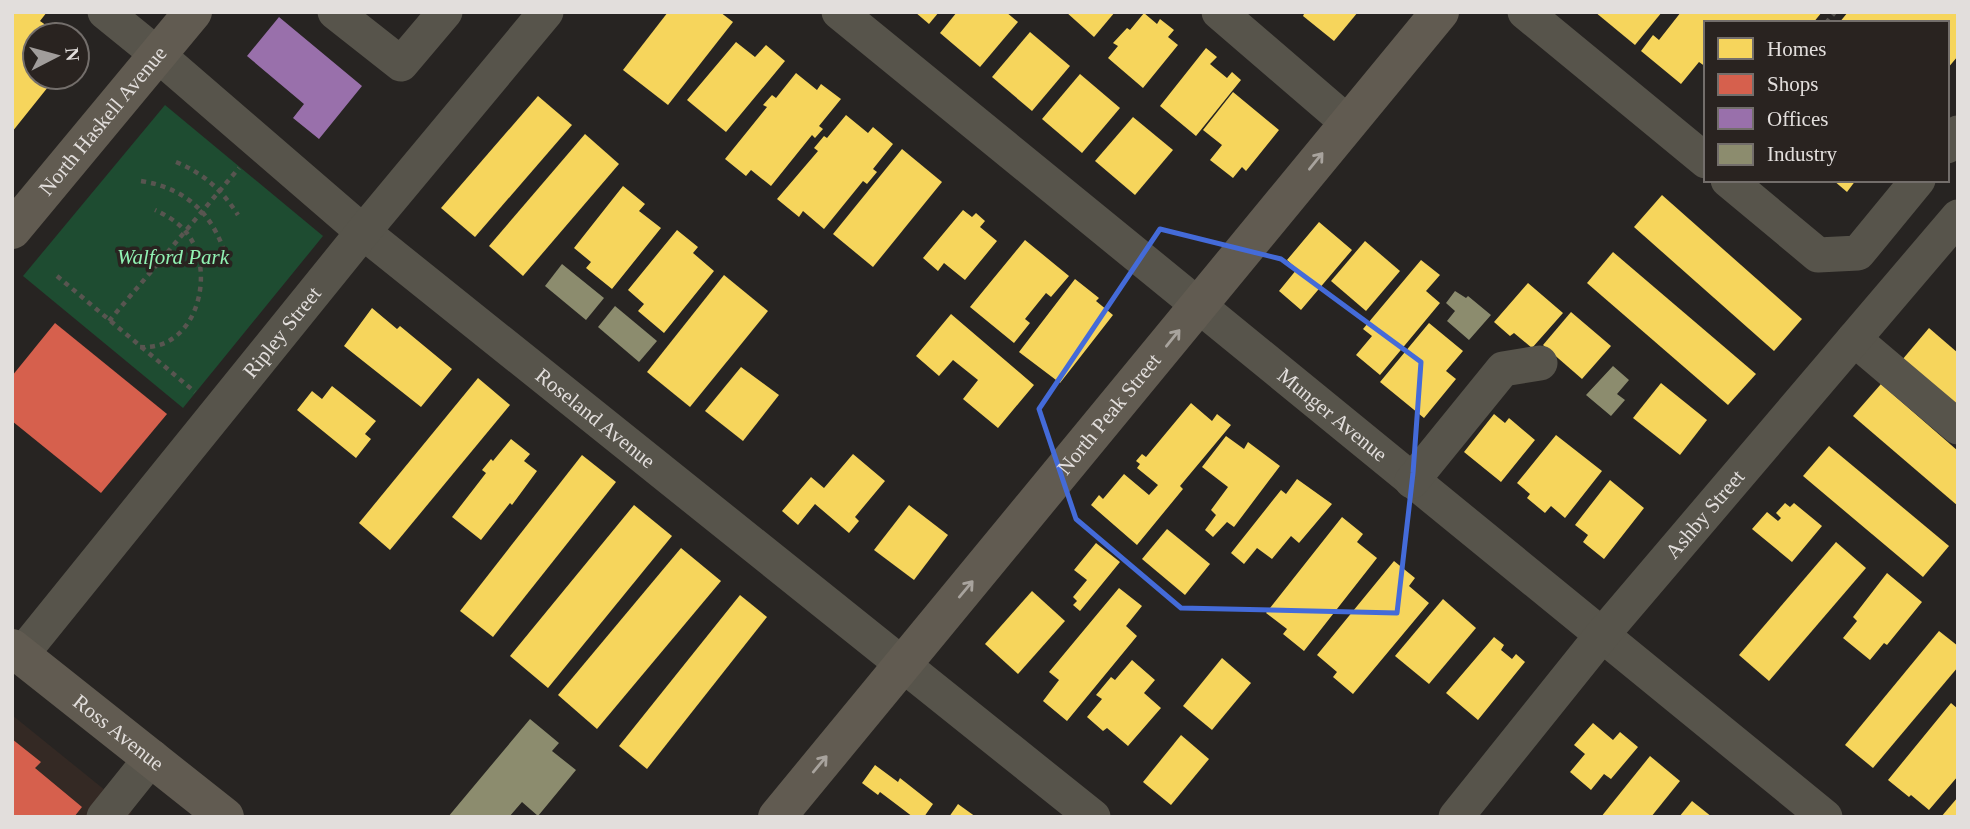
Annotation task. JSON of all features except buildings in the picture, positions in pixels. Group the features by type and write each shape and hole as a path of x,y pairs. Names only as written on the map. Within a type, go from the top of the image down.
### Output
{"main road":[{"name":"North Haskell Avenue","path":"12,230 193,12"},
{"name":"North Peak Street","path":"777,817 1440,12"},
{"name":"Ross Avenue","path":"17,651 225,817"}],"street":[{"name":"Roseland Avenue","path":"105,12 363,232 1093,817"},
{"path":"335,12 401,64 445,12"},
{"name":"Ripley Street","path":"17,651 547,12"},
{"name":"Munger Avenue","path":"839,12 1825,817"},
{"path":"1219,12 1348,122"},
{"path":"1525,12 1704,159"},
{"path":"1730,182 1818,255 1857,253 1916,182"},
{"name":"Ashby Street","path":"1456,817 1602,635 1958,217"},
{"path":"1854,339 1958,427"},
{"path":"1412,481 1503,369 1541,363"},
{"path":"104,817 152,757"}],"path":[{"path":"176,162 194,171 219,190 238,215"},
{"path":"109,321 239,168"},
{"path":"141,181 169,188 185,196 202,211 219,237 229,267"},
{"path":"140,347 159,345 186,324 197,307 202,279 201,264 194,243 186,231 155,210"},
{"path":"57,276 195,393"}],"highlighted area":[{"path":"1160,229 1281,259 1421,362 1413,473 1397,613 1181,608 1076,519 1039,409"}],"shaded area":[{"path":"12,715 132,812 128,817 12,817"}],"green space":[{"name":"Walford Park","path":"165,105 323,236 183,408 23,276"}]}
